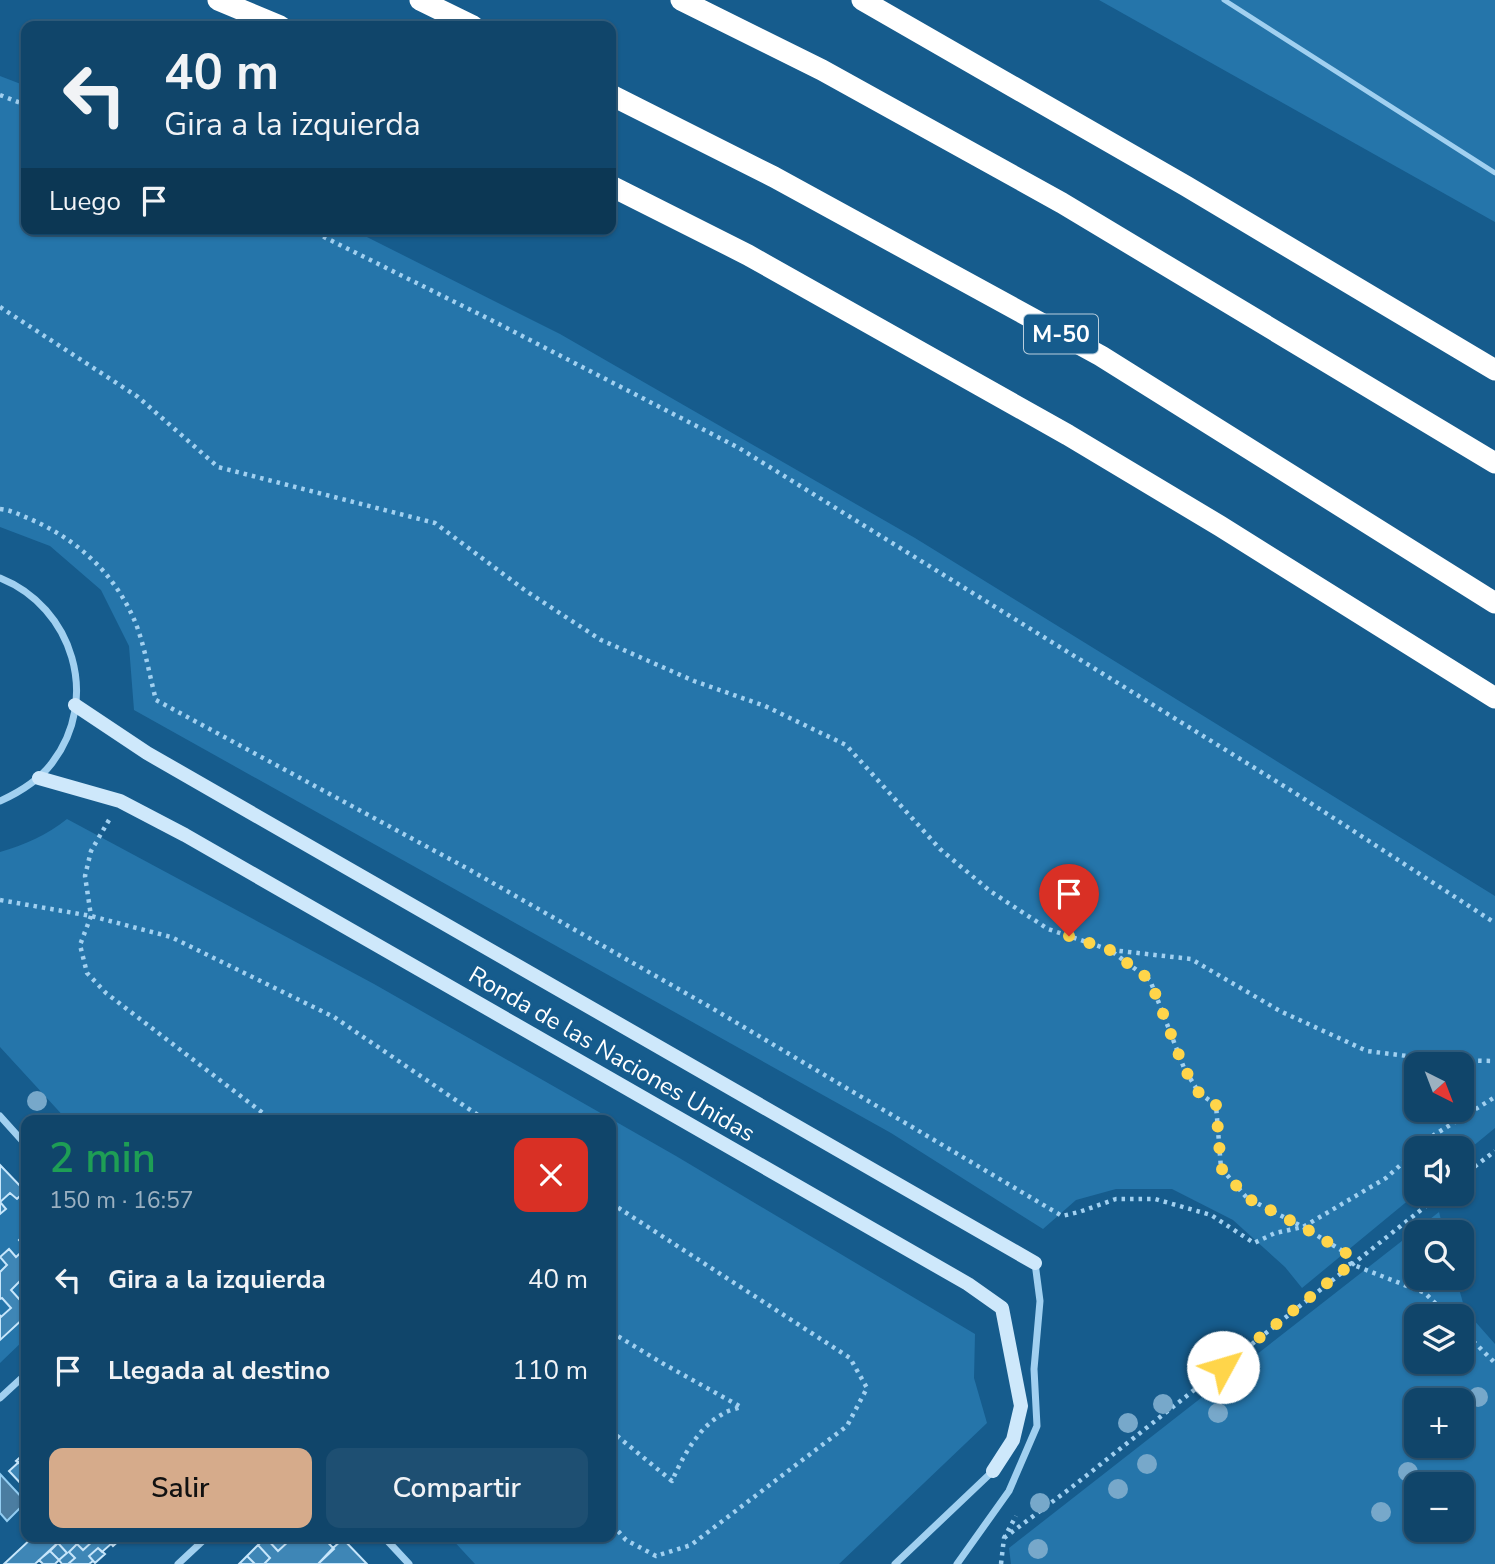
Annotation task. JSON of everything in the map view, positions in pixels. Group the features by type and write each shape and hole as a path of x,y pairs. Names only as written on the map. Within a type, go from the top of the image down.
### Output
{"highway":[{"path":"218,0 268,21"},
{"path":"420,0 463,21"},
{"path":"681,0 822,70 1062,203 1495,463"},
{"path":"862,0 1186,186 1495,370"},
{"name":"M-50","path":"616,98 774,177 1101,356 1495,603"},
{"path":"616,189 748,255 1068,435 1220,526 1495,698"}],"street":[{"path":"0,578 17,585 37,599 59,625 69,646 77,680 74,718 63,746 39,778 17,793 0,800"},
{"name":"Ronda de las Naciones Unidas","path":"75,705 147,754 1035,1263"},
{"name":"Ronda de las Naciones Unidas","path":"39,778 120,801 185,835 956,1277 1002,1308 1021,1406 1013,1440 993,1471"},
{"path":"0,1116 21,1139"},
{"path":"957,1564 1009,1491 1037,1426 1034,1369 1040,1301 1035,1263"},
{"path":"0,1398 21,1379"},
{"path":"895,1564 993,1471"},
{"path":"178,1564 202,1542"},
{"path":"389,1542 409,1564"}],"lane":[{"path":"1224,0 1495,173"}],"path":[{"path":"0,95 21,103"},
{"path":"321,235 738,448 1295,793 1495,923"},
{"path":"0,307 138,397 218,467 435,523 526,592 601,640 694,681 765,706 846,745 940,849 990,891 1048,929 1110,950 1191,959 1280,1012 1367,1051 1439,1059 1495,1061"},
{"path":"0,509 51,528 78,545 107,574 133,617 156,700 470,870 734,1021 1062,1216 1116,1199 1155,1199 1210,1215 1254,1243 1275,1233 1303,1227 1386,1178 1404,1162"},
{"path":"120,801 91,851 85,876 91,916 80,945 87,973 106,993 265,1115"},
{"path":"0,900 91,916 170,937 334,1017 478,1115"},
{"path":"1110,950 1150,980 1184,1068 1199,1093 1216,1105 1221,1168 1247,1198 1346,1253 1351,1264 1424,1293 1435,1304"},
{"path":"1433,1136 1495,1097"},
{"path":"1474,1167 1495,1151"},
{"path":"616,1206 849,1358 867,1388 848,1426 691,1545 656,1556 626,1541 616,1529"},
{"path":"1002,1564 1004,1538 1426,1206"},
{"path":"616,1335 741,1407 720,1415 702,1433 680,1461 672,1481 616,1435"},
{"path":"1474,1342 1495,1363"}],"shaded area":[{"path":"1099,0 1495,0 1495,222"},
{"path":"0,76 21,84 21,235 363,235 560,334 915,538 1495,896 1495,1128 1474,1145 1474,1136 1404,1136 1404,1204 1302,1288 1285,1267 1233,1220 1172,1189 1116,1189 1076,1200 1043,1229 891,1133 134,710 129,646 101,590 50,546 0,527"},
{"path":"67,819 374,984 604,1115 62,1115 0,1047 0,852 51,830"},
{"path":"616,1122 975,1334 974,1378 987,1423 839,1564 475,1564 455,1542 616,1542"},
{"path":"0,1164 21,1187 21,1343 0,1363"},
{"path":"1439,1212 1441,1220 1429,1220"},
{"path":"1404,1239 1404,1290 1459,1290 1463,1304 1404,1304 1404,1374 1474,1374 1474,1320 1495,1344 1495,1564 1011,1564 1009,1548"},
{"path":"0,1474 21,1497 21,1507 7,1521 0,1513"}],"building":[{"path":"0,1165 21,1187 21,1195 17,1199 10,1193 0,1202"},
{"path":"0,1202 6,1209 0,1214"},
{"path":"9,1249 16,1257 21,1252 21,1280 11,1290 21,1299 21,1321 0,1340 0,1315 1,1317 11,1308 0,1299 0,1272 7,1265 0,1257"},
{"path":"19,1462 21,1464 21,1484 9,1471"},
{"path":"28,1542 59,1542 35,1564 4,1564"},
{"path":"79,1542 92,1542 83,1550 77,1544"},
{"path":"92,1542 111,1544 102,1552 98,1548 89,1556 93,1561 89,1564 68,1564 75,1558 69,1552 77,1544 83,1550"},
{"path":"270,1542 288,1542 278,1551"},
{"path":"270,1542 278,1551 288,1542 328,1542 334,1549 318,1564 264,1564 270,1558 258,1545"},
{"path":"340,1542 346,1542 367,1564 318,1564"},
{"path":"58,1543 77,1544 69,1552 75,1558 68,1564 62,1564 59,1560 67,1553"},
{"path":"58,1543 67,1553 59,1560 50,1551"},
{"path":"258,1545 270,1558 264,1564 255,1564 247,1556"},
{"path":"98,1548 105,1554 95,1563 89,1556"},
{"path":"50,1551 59,1560 55,1564 43,1564 39,1560"},
{"path":"247,1556 255,1564 239,1564"}],"route":[{"path":"1069,936 1110,950 1150,980 1184,1068 1199,1093 1216,1105 1221,1168 1247,1198 1346,1253 1351,1264 1223,1367"}]}
